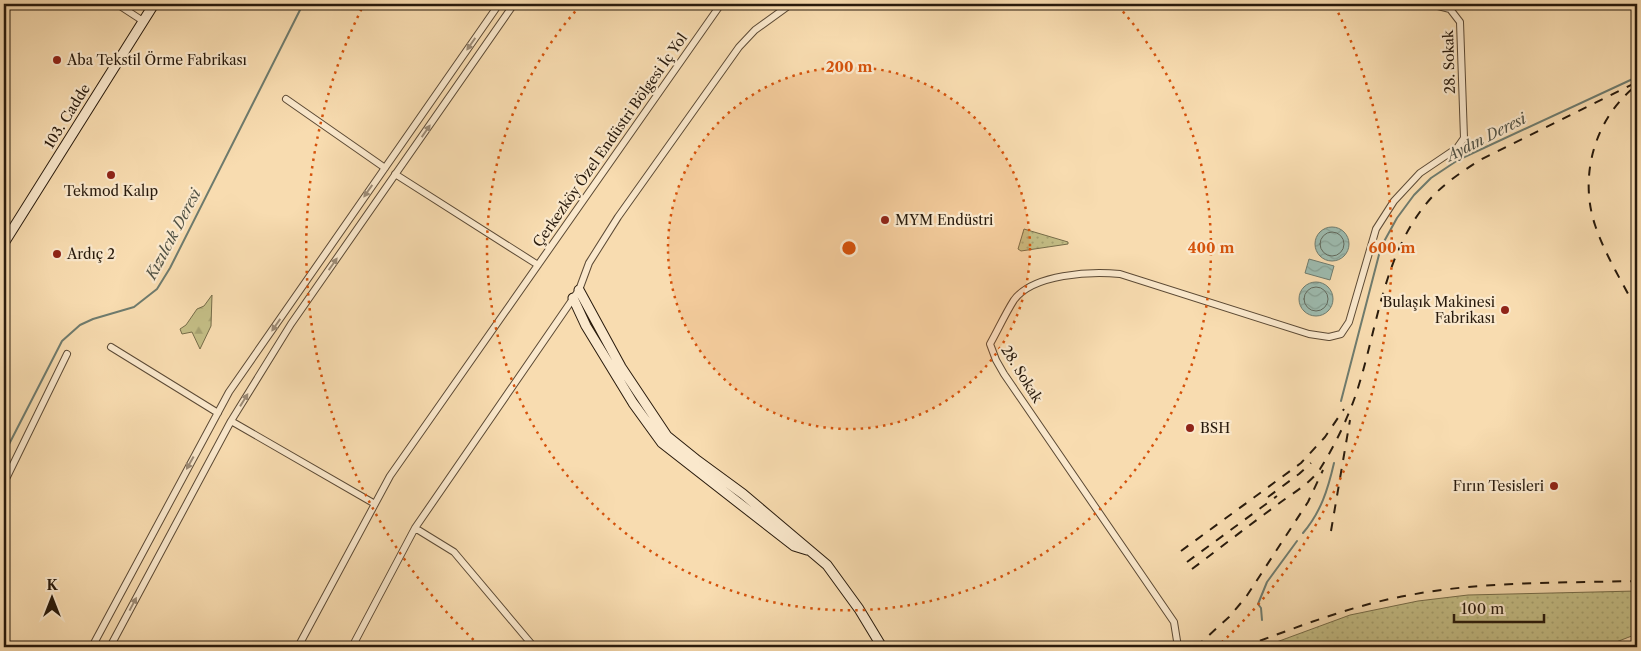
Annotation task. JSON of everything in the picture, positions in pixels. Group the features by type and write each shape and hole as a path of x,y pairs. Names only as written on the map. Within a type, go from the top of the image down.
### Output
{"street":[{"path":"117,4 143,21"},
{"name":"103. Cadde","path":"4,242 154,4"},
{"path":"92,647 229,392 499,4"},
{"path":"110,647 231,421 291,324 514,4"},
{"name":"Çerkezköy Özel Endüstri Bölgesi İç Yol","path":"298,647 390,476 721,4"},
{"path":"352,647 415,528 576,294 589,263 618,217 738,47 755,30 791,4"},
{"name":"28. Sokak","path":"1178,647 1174,622 1004,374 990,344 1015,299 1025,291 1043,282 1070,275 1104,272 1120,274 1310,334 1329,337 1341,334 1348,322 1376,229 1394,201 1420,173 1457,148 1464,138 1460,22 1450,10 1430,4"},
{"path":"286,99 385,168"},
{"name":"Çerkezköy Özel Endüstri Bölgesi İç Yol","path":"396,174 538,265"},
{"path":"576,294 621,367 668,436 743,494 827,565 859,609 882,647"},
{"path":"111,347 218,412"},
{"path":"4,483 67,354"},
{"path":"231,421 374,504"},
{"path":"415,528 454,552 534,647"}],"green space":[{"path":"1024,229 1068,242 1068,244 1021,251 1018,249"},
{"path":"212,295 211,326 200,349 192,332 182,334 180,329 186,325 197,309 204,306"},
{"path":"1637,591 1637,634 1603,647 1263,647 1350,615 1418,601 1468,595"}],"water":[{"path":"1332,227 1339,228 1344,232 1348,237 1348,251 1344,256 1339,260 1332,261 1325,260 1320,256 1316,251 1315,244 1316,237 1320,232 1325,228"},
{"path":"1309,259 1334,266 1330,280 1305,273"},
{"path":"1316,282 1323,283 1328,287 1332,292 1332,306 1328,311 1323,315 1316,316 1309,315 1304,311 1300,306 1299,299 1300,292 1304,287 1309,283"}],"waterway":[{"name":"Kızılcık Deresi","path":"4,454 62,341 80,325 93,319 134,307 157,289 170,268 303,4"},
{"name":"Aydın Deresi","path":"1341,401 1381,247 1397,218 1414,195 1431,178 1458,160 1637,77"},
{"name":"Aydın Deresi","path":"1303,533 1315,517 1323,500 1334,463"},
{"name":"Aydın Deresi","path":"1262,620 1261,608 1258,604 1267,582 1297,541"}],"railway":[{"path":"1192,569 1306,484 1320,469 1348,416 1355,397 1383,292 1402,242 1415,219 1432,197 1449,182 1480,160 1637,82"},
{"path":"1632,89 1619,102 1599,134 1593,151 1589,188 1590,207 1599,236 1637,311"},
{"path":"1181,551 1301,463 1325,437 1344,409"},
{"path":"1331,531 1350,420"},
{"path":"1268,497 1311,463"},
{"path":"1196,647 1229,617 1246,597 1308,502 1323,470"},
{"path":"1187,562 1277,496"},
{"path":"1243,647 1346,611 1388,599 1438,590 1495,585 1637,581"}],"place":[{"name":"Aba Tekstil Örme Fabrikası","path":"57,60"},
{"name":"Tekmod Kalıp","path":"111,175"},
{"name":"MYM Endüstri","path":"885,220"},
{"name":"Ardıç 2","path":"57,254"},
{"name":"Bulaşık Makinesi Fabrikası","path":"1505,310"},
{"name":"BSH","path":"1190,428"},
{"name":"Fırın Tesisleri","path":"1554,486"}]}
